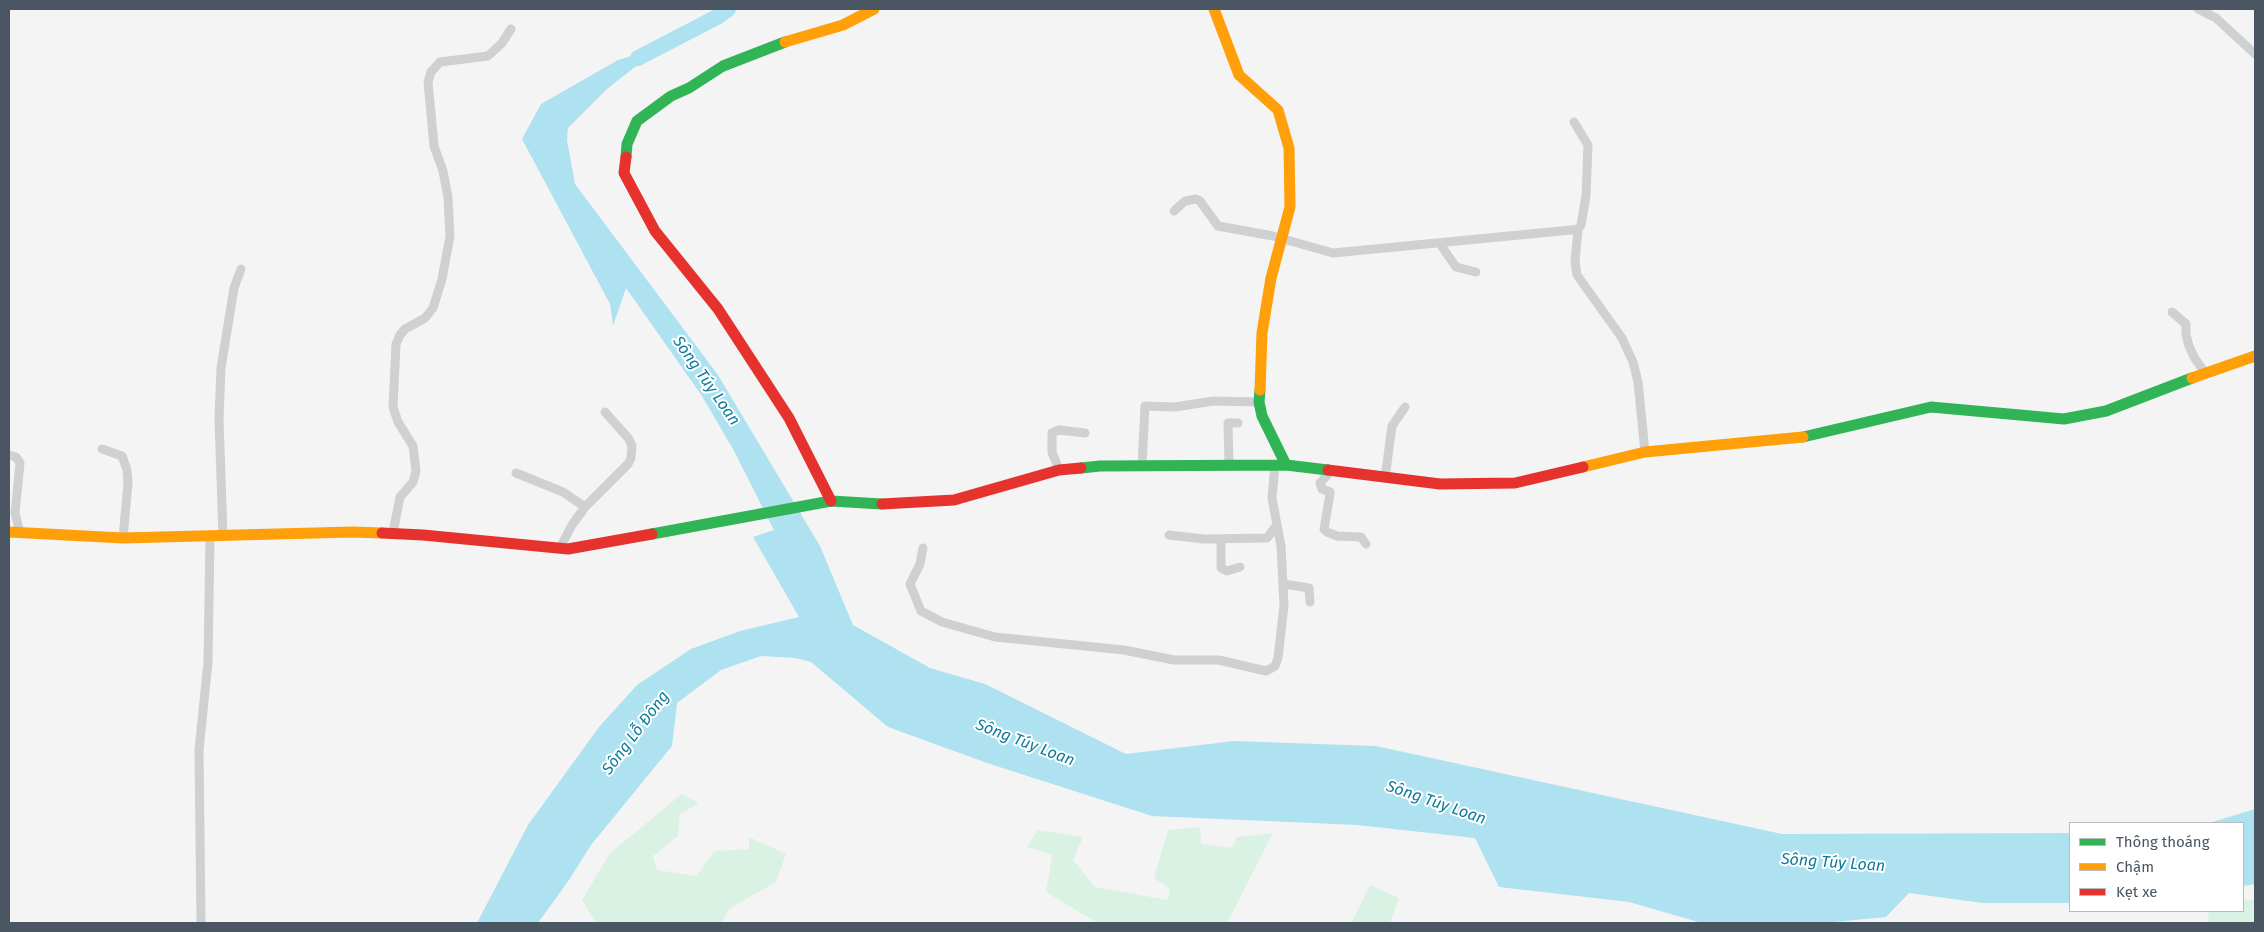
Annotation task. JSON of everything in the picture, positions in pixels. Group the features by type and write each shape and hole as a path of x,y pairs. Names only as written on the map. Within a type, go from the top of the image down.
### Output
{"street":[{"path":"831,501 789,418 718,309 655,231 624,173 627,144 637,121 671,96 689,88 723,66 780,43 843,25 874,9"},
{"path":"1214,9 1239,75 1278,110 1289,148 1290,207 1270,278 1262,333 1259,402 1262,416 1286,465"},
{"path":"2198,9 2216,18 2255,54"},
{"path":"393,533 400,497 413,482 416,471 412,446 398,422 393,407 396,344 400,335 405,330 425,318 433,308 442,280 450,236 450,216 443,171 434,146 428,82 431,72 440,62 488,56 502,43 511,29"},
{"path":"1574,122 1588,145 1586,196 1578,229 1575,262 1577,275 1622,338 1633,362 1638,382 1645,452"},
{"path":"1174,211 1185,201 1196,199 1200,201 1215,225 1273,236 1333,254 1578,229"},
{"path":"1440,244 1456,267 1476,272"},
{"path":"223,536 219,419 221,368 234,288 241,269"},
{"path":"2172,312 2186,324 2189,346 2205,373"},
{"path":"9,455 16,457 20,463 14,533 123,538 353,532 393,533 568,549 831,501 881,504 954,500 1059,470 1100,466 1286,465 1440,484 1515,483 1645,452 1807,437 1931,407 2064,418 2106,411 2205,373 2254,359"},
{"path":"1142,466 1145,406 1175,407 1213,401 1259,402"},
{"path":"1385,478 1392,426 1405,407"},
{"path":"560,548 572,525 585,507 628,464 631,458 632,446 629,439 605,412"},
{"path":"1229,466 1228,423 1238,423"},
{"path":"1059,470 1052,452 1049,430 1085,434"},
{"path":"102,449 122,456 127,470 128,483 123,538"},
{"path":"923,548 920,564 910,584 921,611 942,622 995,637 1124,650 1174,660 1219,660 1266,670 1275,666 1278,658 1284,584 1281,546 1272,498 1274,465"},
{"path":"1331,471 1320,483 1322,489 1330,492 1324,529 1326,532 1338,536 1361,537 1366,544"},
{"path":"516,473 564,492 585,507"},
{"path":"1169,535 1204,540 1267,538 1276,526"},
{"path":"201,923 200,750 208,662 210,537"},
{"path":"1221,539 1221,568 1223,571 1240,567"},
{"path":"1284,584 1310,588 1310,602"}],"green space":[{"path":"682,794 699,803 680,814 678,836 653,856 657,870 697,876 714,851 749,849 749,837 786,854 776,882 729,909 721,923 596,923 582,900 610,853"},
{"path":"1200,827 1201,844 1232,848 1237,837 1273,833 1228,921 1231,923 1098,923 1046,892 1052,855 1027,847 1038,830 1083,837 1073,860 1095,887 1168,900 1170,889 1154,878 1168,830"},
{"path":"1370,885 1399,898 1390,923 1352,922"},
{"path":"2255,899 2255,923 2209,923 2208,912 2244,912 2244,901"}],"water":[{"name":"Sông Lỗ Đông","path":"659,48 607,89 568,128 567,140 575,184 718,375 820,546 853,625 930,668 985,684 1126,754 1234,741 1376,746 1782,834 2069,833 2069,903 1983,903 1909,893 1886,917 1823,923 1702,923 1629,902 1499,887 1475,838 1357,825 1152,816 987,763 888,727 811,662 795,658 761,656 721,670 677,703 672,746 591,845 538,923 477,923 528,825 599,727 637,685 691,649 740,631 799,617 753,537 774,530 734,451 702,396 626,288 613,326 610,304 522,139 541,104 618,60"},
{"path":"2255,809 2255,884 2244,886 2244,822 2212,822"}],"waterway":[{"name":"Sông Túy Loan","path":"638,58 717,17 728,9"}],"traffic: fast":[{"path":"626,157 627,144 637,121 671,96 689,88 723,66 785,42"},
{"path":"1803,437 1931,407 2064,419 2106,411 2192,378"},
{"path":"1260,390 1259,402 1262,416 1286,465"},
{"path":"1081,468 1100,466 1286,465 1328,470"},
{"path":"652,534 831,501 882,504"}],"traffic: slow":[{"path":"785,42 843,25 874,9"},
{"path":"1214,9 1239,75 1278,110 1289,148 1290,207 1271,278 1262,333 1260,390"},
{"path":"2192,378 2255,356"},
{"path":"1583,467 1645,452 1803,437"},
{"path":"9,532 123,538 353,532 382,533"}],"traffic: jam":[{"path":"626,157 624,173 655,231 718,309 789,418 831,501"},
{"path":"1328,470 1440,484 1515,483 1583,467"},
{"path":"882,504 954,500 1059,470 1081,468"},
{"path":"382,533 423,535 568,549 652,534"}]}
